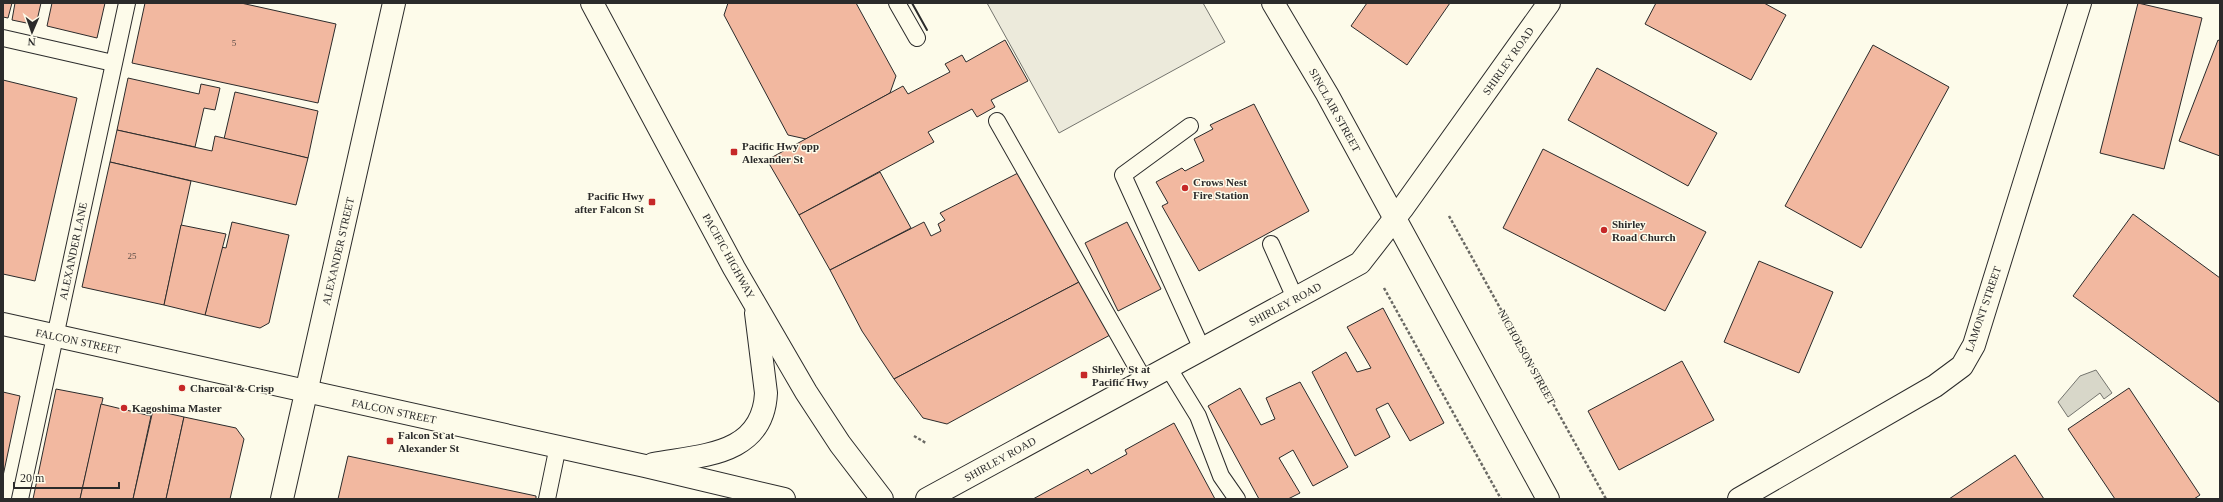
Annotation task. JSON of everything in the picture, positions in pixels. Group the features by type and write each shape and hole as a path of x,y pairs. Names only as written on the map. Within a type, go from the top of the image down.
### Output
{"main road":[{"name":"ALEXANDER STREET","path":"282,499 394,3"},
{"name":"PACIFIC HIGHWAY","path":"592,3 755,304 834,434 882,499"},
{"name":"SINCLAIR STREET","path":"1273,3 1327,94 1395,219"},
{"name":"SHIRLEY ROAD","path":"927,499 1360,263 1395,219 1549,3"},
{"name":"LAMONT STREET","path":"1739,499 1935,386 1962,366 1974,345 2080,3"},
{"path":"1395,219 1548,499"},
{"path":"645,466 728,449 750,436 758,425 765,404 766,392 755,304"},
{"name":"FALCON STREET","path":"3,324 645,466 735,493 784,499"}],"lane":[{"name":"ALEXANDER LANE","path":"20,499 127,3"},
{"path":"897,3 917,38"},
{"path":"3,38 113,63"},
{"path":"997,121 1144,380"},
{"path":"1190,126 1123,175 1202,348"},
{"path":"1271,244 1295,298"},
{"path":"1168,367 1198,416 1221,476 1237,499"},
{"path":"547,499 558,446"}],"path":[{"name":"NICHOLSON STREET","path":"1449,216 1606,499"},
{"path":"1384,288 1501,499"},
{"path":"914,436 926,443"}],"shaded area":[{"path":"987,3 1203,3 1225,42 1059,133"},
{"path":"2096,370 2112,393 2104,399 2100,393 2068,417 2058,402 2080,376"}],"building":[{"path":"3,3 12,3 8,18 3,17"},
{"path":"15,3 41,3 36,25 12,20"},
{"path":"52,3 105,3 97,38 47,26"},
{"path":"145,3 241,3 336,24 318,103 132,63"},
{"path":"728,3 856,3 896,76 890,93 806,139 788,135 724,15"},
{"path":"1367,3 1450,3 1407,65 1351,26"},
{"path":"1656,3 1764,3 1786,15 1751,80 1645,24"},
{"path":"2138,3 2202,18 2164,169 2100,153"},
{"path":"1005,40 1028,81 991,100 995,107 977,117 972,109 928,132 934,142 799,215 767,160 903,86 908,94 950,72 945,64 962,55 966,62"},
{"path":"2218,40 2220,41 2220,156 2179,141"},
{"path":"1873,45 1949,87 1861,248 1785,206"},
{"path":"1597,68 1717,133 1688,186 1568,120"},
{"path":"128,78 199,94 201,84 220,88 215,110 204,108 195,147 117,130"},
{"path":"3,80 77,98 35,281 3,274"},
{"path":"235,92 318,111 308,158 224,139"},
{"path":"1254,104 1309,211 1199,271 1162,206 1168,203 1156,182 1182,168 1185,171 1204,161 1194,139 1213,129 1210,125"},
{"path":"117,130 212,151 215,136 308,158 296,205 110,162"},
{"name":"Shirley Road Church","path":"1543,149 1706,232 1665,311 1503,228"},
{"path":"110,162 191,181 164,305 82,287"},
{"path":"880,172 911,228 830,270 799,215"},
{"path":"1018,173 1081,281 894,379 862,331 830,270 924,222 931,236 941,231 938,224 945,220 940,213"},
{"path":"2133,214 2220,278 2220,403 2073,296"},
{"path":"232,222 289,235 269,323 260,328 205,315 221,247 226,248"},
{"path":"1127,222 1161,289 1118,311 1085,243"},
{"path":"181,225 226,234 205,315 164,305"},
{"path":"1759,261 1833,292 1799,373 1724,342"},
{"path":"1081,281 1110,335 947,424 923,418 894,379"},
{"path":"1383,308 1444,423 1410,441 1388,403 1376,409 1390,437 1355,456 1312,372 1346,352 1357,372 1371,368 1347,327"},
{"path":"1682,361 1714,420 1619,470 1588,411"},
{"path":"1300,382 1348,467 1313,486 1293,450 1279,458 1300,493 1288,499 1259,499 1208,406 1240,388 1261,425 1275,419 1266,398"},
{"path":"2129,388 2200,495 2194,499 2115,499 2068,429"},
{"path":"56,389 103,398 80,499 33,499"},
{"path":"3,392 20,396 3,476"},
{"path":"101,404 151,416 133,499 80,499"},
{"path":"153,410 184,417 166,499 133,499"},
{"path":"184,417 236,428 244,439 230,499 166,499"},
{"path":"1174,423 1215,499 1033,499 1088,469 1091,474 1127,454 1125,450"},
{"path":"2015,455 2044,499 1949,499"},
{"path":"348,456 536,496 536,499 338,499"}],"wall":[{"path":"912,3 927,30"}],"place":[{"name":"Pacific Hwy opp Alexander St","path":"734,152"},
{"name":"Crows Nest Fire Station","path":"1185,188"},
{"name":"Pacific Hwy after Falcon St","path":"652,202"},
{"name":"Shirley Road Church","path":"1604,230"},
{"name":"Shirley St at Pacific Hwy","path":"1084,375"},
{"name":"Charcoal & Crisp","path":"182,388"},
{"name":"Kagoshima Master","path":"124,408"},
{"name":"Falcon St at Alexander St","path":"390,441"}]}
